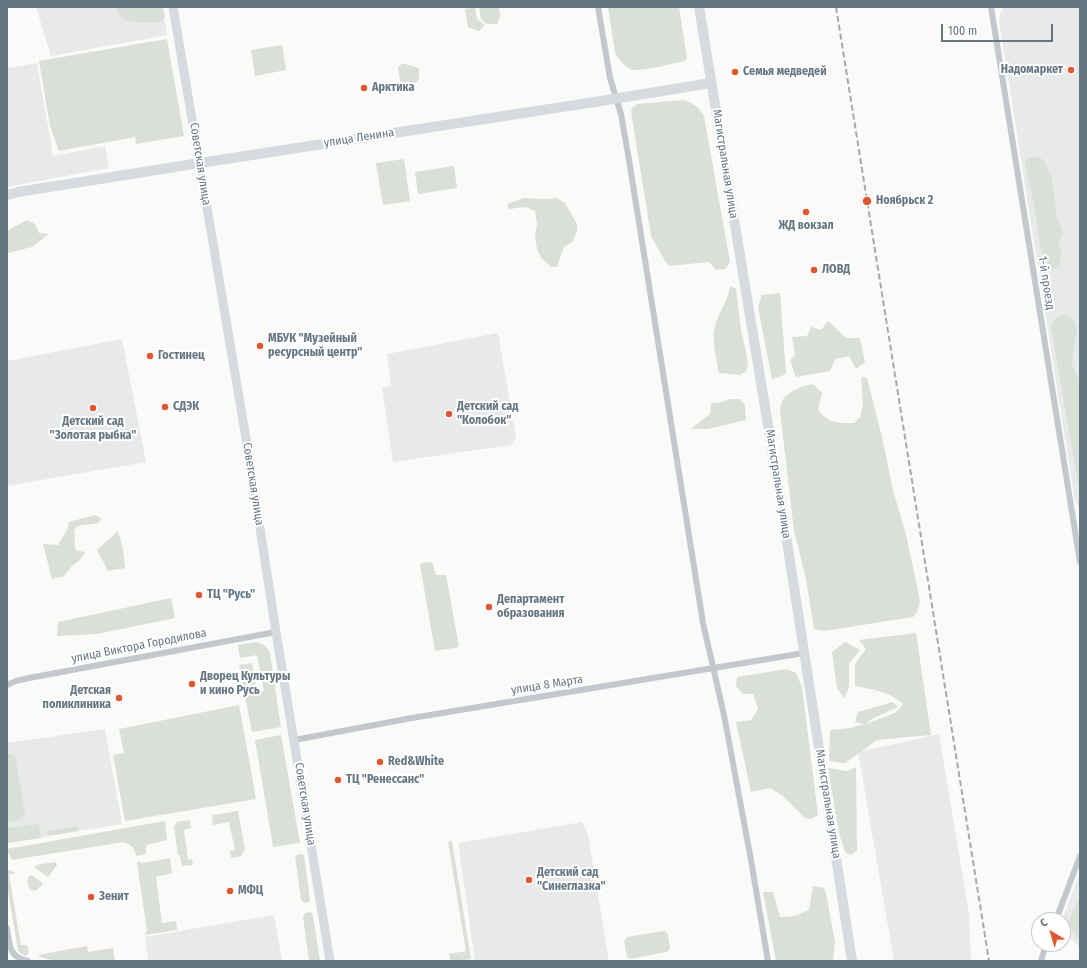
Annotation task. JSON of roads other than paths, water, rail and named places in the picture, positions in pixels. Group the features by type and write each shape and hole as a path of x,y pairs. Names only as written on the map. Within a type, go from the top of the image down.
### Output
{"main road":[{"name":"Советская улица","path":"173,7 248,450 330,961"},
{"name":"Магистральная улица","path":"699,7 783,516 852,961"},
{"name":"улица Ленина","path":"7,195 200,163 711,83"}],"street":[{"path":"598,7 610,78 620,114 629,160 703,623 724,715 768,961"},
{"name":"1-й проезд","path":"991,7 1080,562"},
{"path":"1073,516 1080,515"},
{"name":"улица Виктора Городилова","path":"7,685 29,678 276,632"},
{"name":"улица 8 Марта","path":"294,740 412,718 804,653"},
{"path":"1059,912 1080,856"},
{"path":"7,928 12,952 20,960 28,961"}],"railway":[{"path":"836,7 989,961"}],"place":[{"name":"Надомаркет","path":"1071,70"},
{"name":"Семья медведей","path":"735,72"},
{"name":"Арктика","path":"364,88"},
{"name":"Ноябрьск 2","path":"867,201"},
{"name":"ЖД вокзал","path":"806,212"},
{"name":"ЛОВД","path":"814,270"},
{"name":"МБУК \"Музейный ресурсный центр\"","path":"260,346"},
{"name":"Гостинец","path":"150,356"},
{"name":"СДЭК","path":"165,407"},
{"name":"Детский сад \"Золотая рыбка\"","path":"93,408"},
{"name":"Детский сад \"Колобок\"","path":"449,414"},
{"name":"ТЦ \"Русь\"","path":"199,595"},
{"name":"Департамент образования","path":"489,607"},
{"name":"Дворец Культуры и кино Русь","path":"192,684"},
{"name":"Детская поликлиника","path":"119,698"},
{"name":"Red&White","path":"380,762"},
{"name":"ТЦ \"Ренессанс\"","path":"338,780"},
{"name":"Детский сад \"Синеглазка\"","path":"529,880"},
{"name":"МФЦ","path":"230,891"},
{"name":"Зенит","path":"91,897"}]}
